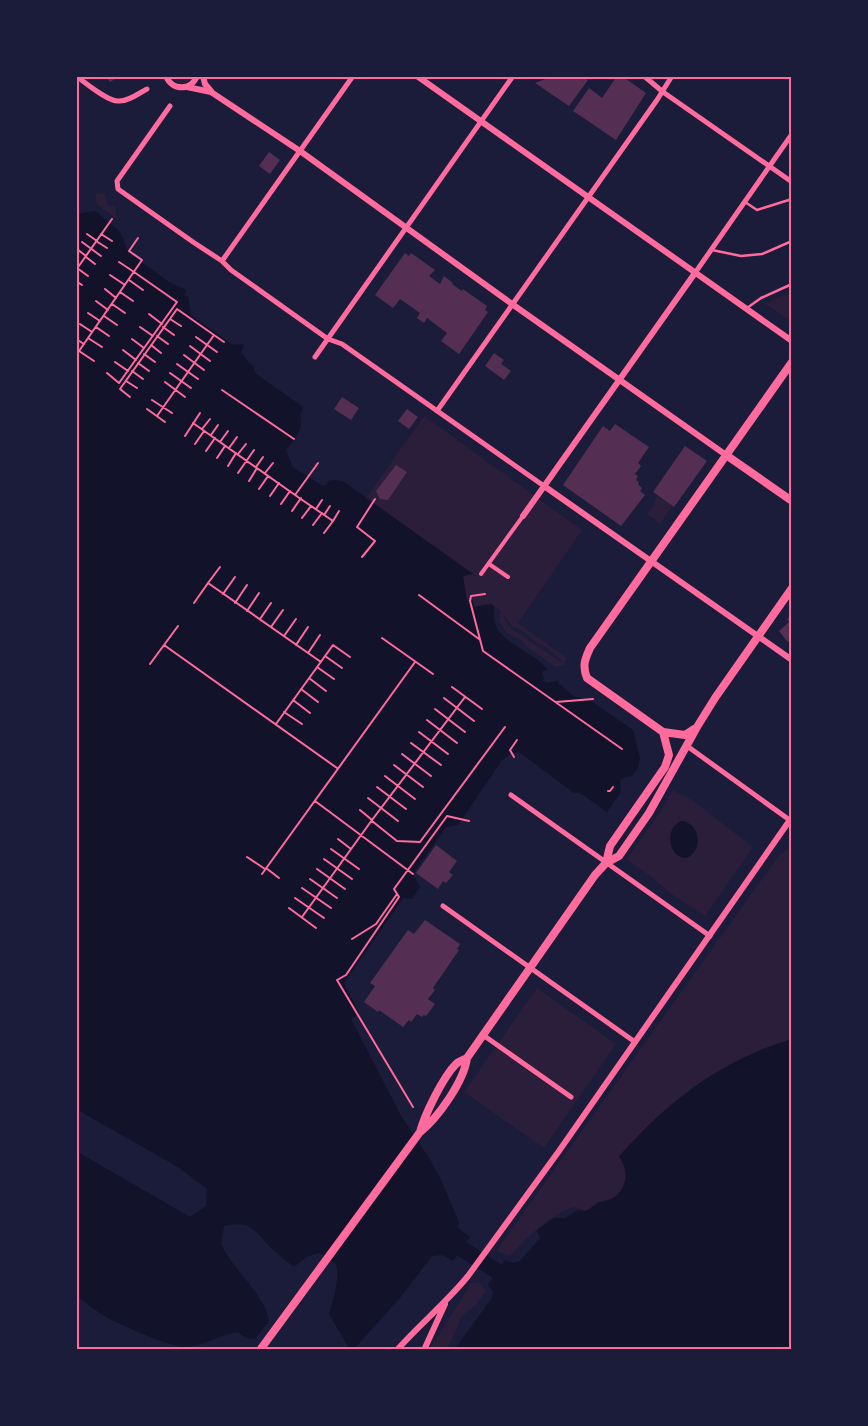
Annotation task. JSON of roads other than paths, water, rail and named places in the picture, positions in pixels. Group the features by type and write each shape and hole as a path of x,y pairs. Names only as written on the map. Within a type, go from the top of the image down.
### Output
{"main road":[{"path":"696,726 685,735 663,732 592,683 587,678 584,660 590,648 792,362"},
{"path":"726,455 792,501"},
{"path":"427,1122 451,1070 458,1062 466,1058 483,1035 595,874 606,863 619,856 649,813 687,746 696,726 792,588"},
{"path":"606,863 610,846 665,766 668,754 663,732"},
{"path":"260,1348 459,1081 466,1068 466,1058"}],"street":[{"path":"76,76 117,102 147,89"},
{"path":"166,76 172,85 177,87 211,92"},
{"path":"187,87 194,82 197,76"},
{"path":"203,76 205,84 211,92 300,151 726,455"},
{"path":"222,261 353,76"},
{"path":"417,76 792,341"},
{"path":"315,357 513,76"},
{"path":"644,76 663,92 792,182"},
{"path":"437,411 663,92 672,76"},
{"path":"170,106 117,181 118,188 328,339 340,343 792,660"},
{"path":"482,574 792,134"},
{"path":"489,564 508,577"},
{"path":"397,1350 414,1330 468,1276 559,1151 791,820 687,746"},
{"path":"511,795 710,936"},
{"path":"442,906 635,1042"},
{"path":"483,1035 570,1097"},
{"path":"424,1350 446,1300"}],"lane":[{"path":"745,202 757,210 792,199"},
{"path":"710,250 741,256 762,254 792,241"},
{"path":"745,308 761,298 792,284"}],"waterway":[{"path":"462,1249 516,1283"}]}
